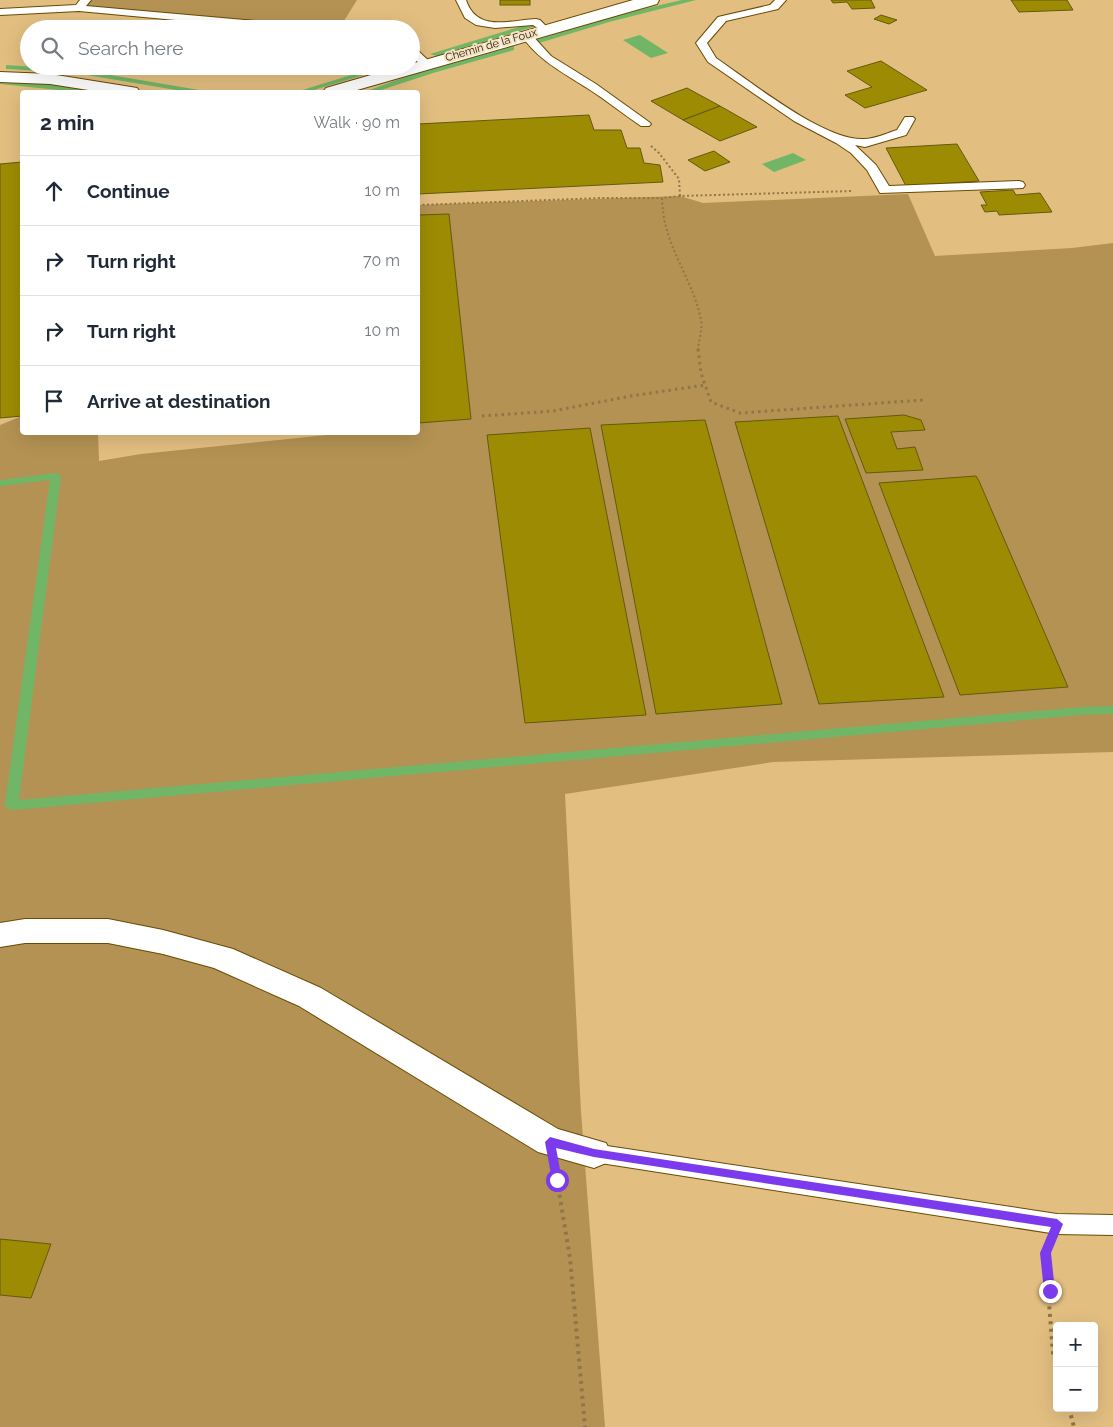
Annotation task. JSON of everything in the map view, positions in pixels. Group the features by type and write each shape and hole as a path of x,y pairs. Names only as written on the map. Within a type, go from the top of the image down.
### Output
{"street":[{"name":"Chemin de la Foux","path":"420,66 651,0"},
{"name":"Chemin de la Foux","path":"339,90 389,75"},
{"path":"0,77 50,79 119,90"},
{"path":"0,934 26,931 108,931 163,942 222,958 310,997 550,1142 594,1153"}],"lane":[{"path":"461,0 465,12 472,20 485,24 536,22 545,30"},
{"path":"782,0 774,7 722,19 701,43 712,60 798,118 857,150 872,167 884,190 1019,185"},
{"path":"0,12 84,4 229,20"},
{"path":"526,35 534,47 547,60 592,86 645,124"},
{"path":"420,58 426,64"},
{"path":"839,140 865,143 893,135 902,132 910,119"},
{"path":"594,1153 1057,1224 1113,1225"}],"path":[{"path":"711,196 884,190"},
{"path":"420,205 473,205 680,196"},
{"path":"662,198 661,213 669,242 692,294 702,323 698,344 705,385 711,402 740,413 923,400"},
{"path":"482,416 553,411 631,396 705,385"},
{"path":"550,1142 570,1258 586,1427"},
{"path":"1053,1353 1045,1253 1057,1224"},
{"path":"1070,1412 1074,1427"}],"shaded area":[{"path":"86,0 357,0 344,20 210,20 82,9"},
{"path":"640,35 668,53 651,58 623,40"},
{"path":"793,153 806,160 774,172 762,164"},
{"path":"908,194 935,256 1072,248 1113,243 1113,752 773,762 565,794 581,1112 605,1427 0,1427 0,425 20,417 20,435 98,435 99,461 141,454 326,435 420,435 420,205 680,196 703,203"}],"building":[{"path":"500,0 530,0 530,5 500,5"},
{"path":"831,0 871,0 875,8 852,9 847,2 833,3"},
{"path":"1011,0 1067,0 1073,10 1019,12"},
{"path":"881,15 897,20 889,24 874,19"},
{"path":"881,61 927,90 865,108 845,95 872,87 847,71"},
{"path":"687,88 720,106 683,120 651,101"},
{"path":"720,106 757,127 720,141 683,120"},
{"path":"589,115 594,130 621,130 627,148 640,148 644,163 660,165 663,182 420,194 420,124"},
{"path":"957,144 979,181 906,186 886,148"},
{"path":"714,151 730,162 705,171 688,160"},
{"path":"20,162 20,416 0,418 0,164"},
{"path":"1013,190 1016,195 1040,193 1052,212 999,215 997,211 985,212 981,205 987,205 980,192"},
{"path":"449,214 471,419 420,423 420,215"},
{"path":"904,415 921,420 925,430 891,432 897,449 915,447 923,470 866,473 845,419"},
{"path":"838,416 944,697 819,704 735,422"},
{"path":"705,420 782,704 656,714 601,425"},
{"path":"590,428 646,715 525,723 487,435"},
{"path":"976,476 1068,687 960,695 879,483"},
{"path":"0,1239 51,1244 31,1298 0,1295"}],"waterway":[{"path":"536,41 607,20 692,0"},
{"path":"434,54 532,26"},
{"path":"420,74 511,48"},
{"path":"9,67 20,67"},
{"path":"101,75 188,90"},
{"path":"307,90 359,75"},
{"path":"374,90 418,75"},
{"path":"0,82 79,90"},
{"path":"0,483 56,476 12,805 1082,711 1113,710"}],"route":[{"path":"557,1180 550,1142 594,1153 1057,1224 1045,1253 1050,1291"}]}
